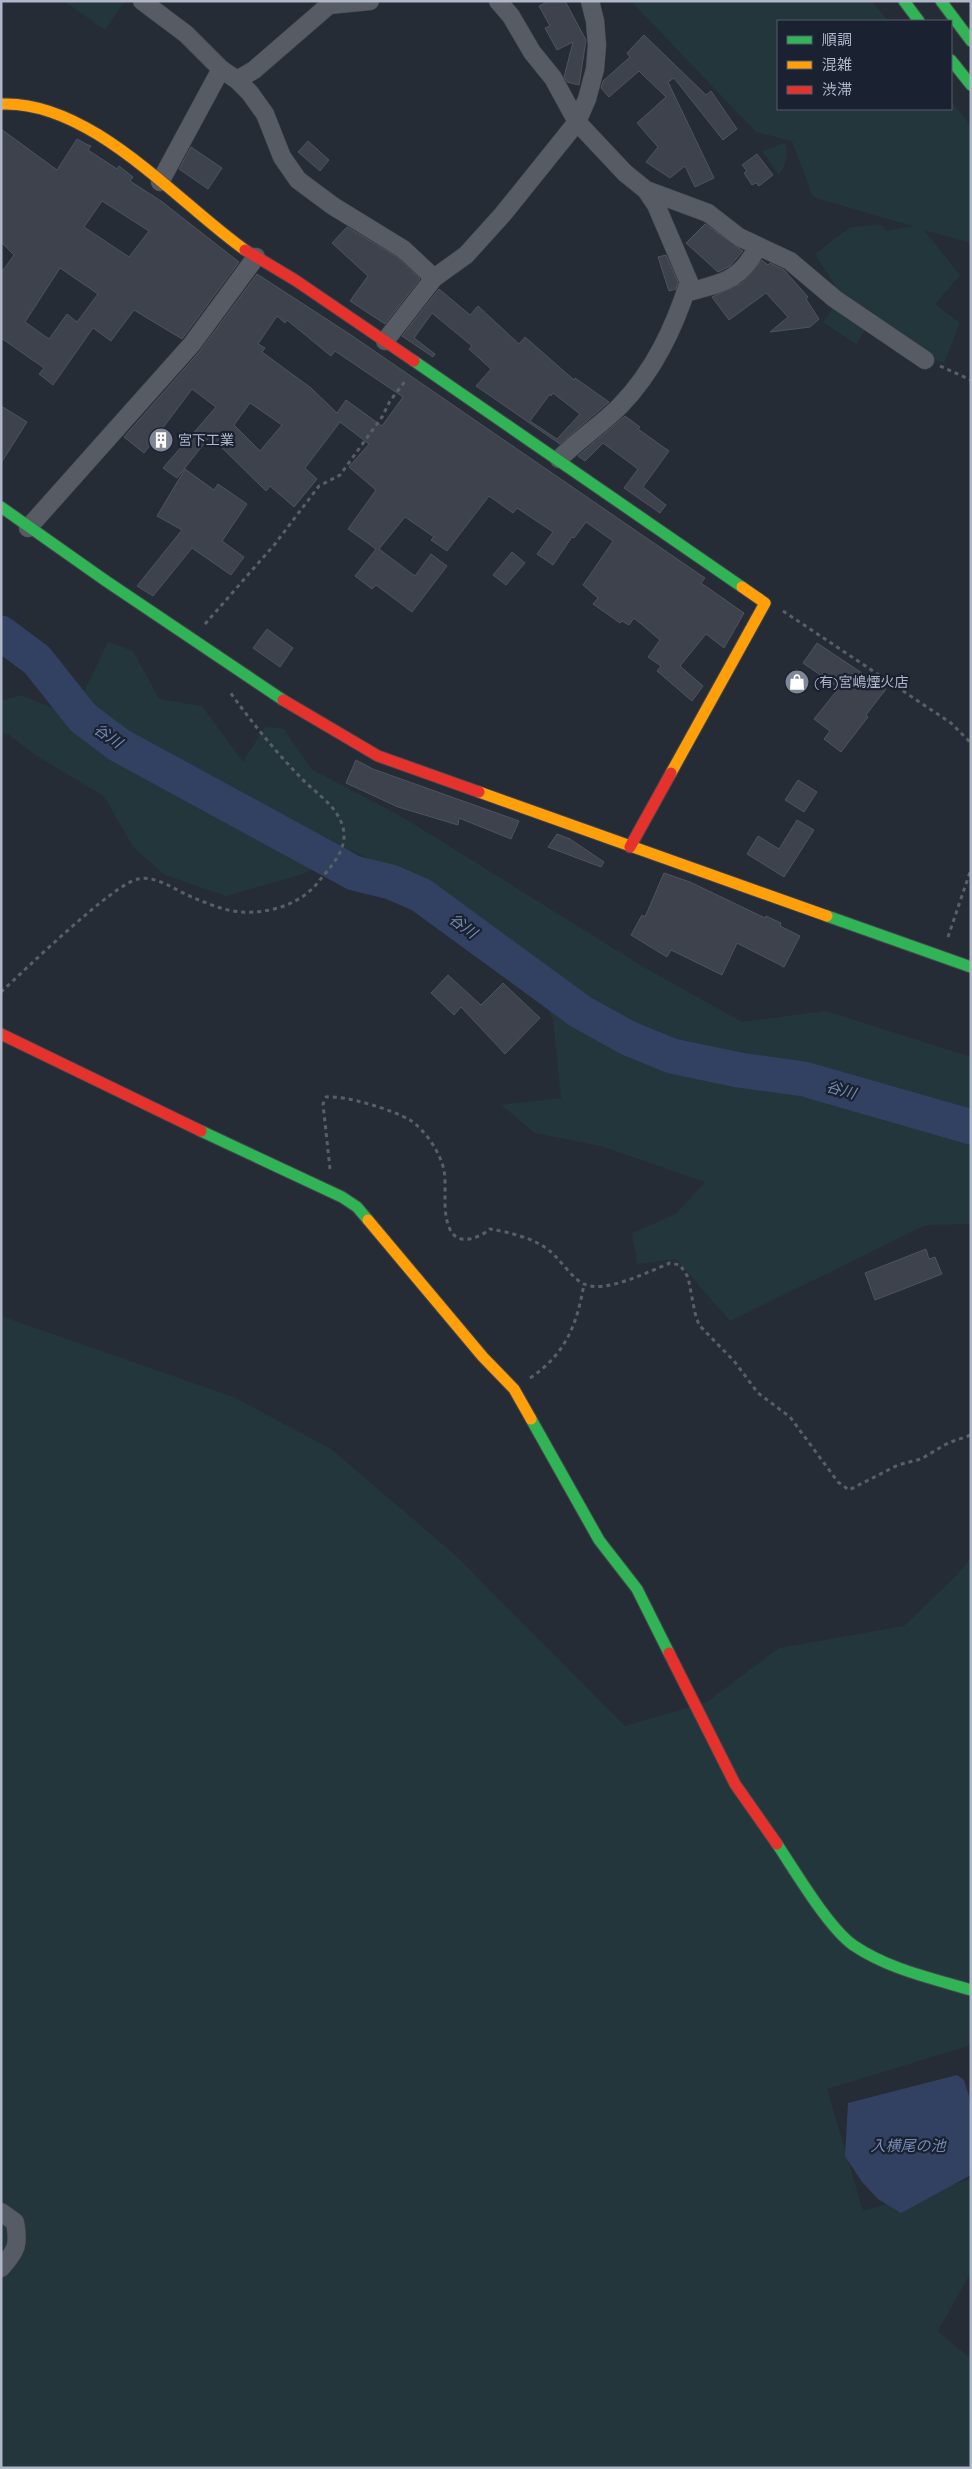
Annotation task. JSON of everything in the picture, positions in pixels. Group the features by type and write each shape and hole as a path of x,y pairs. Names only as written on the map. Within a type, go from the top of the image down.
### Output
{"main road":[{"path":"904,1 918,20"},
{"path":"941,1 971,41"},
{"path":"952,61 971,85"},
{"path":"1,104 26,103 80,125 109,143 195,212 256,257 283,272 418,363 765,603 630,847"},
{"path":"1,507 28,528 192,640 323,726 378,756 495,796 630,847 971,967"},
{"path":"1,1034 306,1182 327,1190 356,1207 483,1357 514,1389 599,1540 637,1590 735,1784 832,1923 852,1944 887,1964 971,1990"}],"street":[{"path":"142,1 186,34 221,69 237,80 265,114 282,157 298,180 333,206 403,249 434,278"},
{"path":"237,80 254,70 329,4 370,1"},
{"path":"498,1 511,16 532,52 553,78 577,122 625,173 646,190 656,205 689,282 660,354 638,386 620,406 559,460"},
{"path":"385,341 434,278 466,255 503,214 577,122 587,99 595,69 597,45 595,21 590,1"},
{"path":"160,182 221,69"},
{"path":"646,190 708,213 734,234 790,261 835,299 925,360"},
{"path":"685,293 734,278 752,258 758,246"},
{"path":"28,528 192,344 256,257"},
{"path":"1,2212 15,2222 18,2241 13,2255 1,2268"}],"path":[{"path":"925,360 971,380"},
{"path":"192,640 275,544 319,486 340,475 382,418 390,401 418,363"},
{"path":"765,603 773,604 883,676 904,693 951,723 971,743"},
{"path":"1,992 97,906 129,881 150,878 219,907 241,912 261,911 282,906 302,898 315,888 329,869 343,846 344,836 341,821 335,810 302,779 253,724 225,686"},
{"path":"941,956 971,869"},
{"path":"327,1190 330,1171 324,1104 326,1097 336,1096 369,1104 410,1120 427,1136 444,1168 448,1226 453,1234 460,1239 482,1236 490,1229 541,1245 584,1284 610,1286 670,1263 680,1265 688,1277 694,1313 699,1325 734,1361 758,1393 790,1416 838,1482 849,1490 898,1466 920,1459 948,1443 971,1435"},
{"path":"514,1389 538,1373 564,1344 576,1324 584,1284"}],"shaded area":[{"path":"64,1 125,1 105,30"},
{"path":"631,1 872,1 887,20 777,20 777,110 952,110 952,102 971,126 971,243 924,230 960,275 935,304 960,323 944,363 927,356 830,289 835,285 815,254 850,227 881,225 886,231 912,226 813,197 792,141 756,132"},
{"path":"785,143 786,159 779,175 762,151"},
{"path":"835,305 867,327 856,344 823,322"},
{"path":"108,642 133,651 159,699 202,706 243,762 265,727 284,729 311,769 404,818 642,966 742,1022 826,1011 971,1057 971,1224 926,1225 730,1321 676,1259 637,1264 632,1233 676,1214 705,1182 601,1146 535,1133 501,1105 561,1098 553,1019 526,954 455,901 351,850 303,874 226,896 165,875 133,847 104,796 35,755 8,734 1,733 1,701 21,695 59,711 82,696"},
{"path":"1,1316 236,1398 331,1449 455,1555 625,1726 707,1702 779,1648 904,1626 955,1577 971,1558 971,2045 827,2089 863,2211 971,2179 971,2272 938,2331 971,2359 971,2468 1,2468"}],"water":[{"name":"入横尾の池","path":"957,2075 964,2080 971,2103 971,2175 901,2213 878,2199 862,2182 845,2156 848,2103"}],"building":[{"path":"549,1 565,1 586,40 579,85 567,82 564,77 573,42 557,50 545,28 550,26 539,6"},
{"path":"644,35 706,95 711,91 737,129 723,140 674,78 668,82 714,178 695,187 685,166 670,178 646,162 658,147 637,123 666,97 639,71 609,97 601,88 603,81 630,57 627,53"},
{"path":"1,129 57,170 77,139 91,146 88,150 117,169 119,166 133,177 130,181 161,201 239,262 182,339 134,310 111,341 93,328 53,385 39,374 44,368 1,338 1,273 14,255 1,242","holes":["102,201 149,231 129,257 84,227","60,268 98,294 77,322 67,314 49,339 25,322"]},
{"path":"308,141 329,160 320,171 298,152"},
{"path":"191,147 222,168 208,189 179,169"},
{"path":"757,154 773,175 759,186 756,183 752,185 744,173 747,171 742,165"},
{"path":"705,224 743,251 730,266 718,272 686,243"},
{"path":"347,227 397,257 420,279 385,324 350,301 368,276 332,243"},
{"path":"666,255 678,282 676,289 669,291 658,257"},
{"path":"762,260 768,265 770,263 784,270 808,297 806,299 819,319 810,327 770,332 788,317 766,293 729,320 712,297 742,283"},
{"path":"257,274 351,335 705,578 701,583 744,613 724,648 706,634 680,666 703,686 692,701 657,671 661,666 648,657 660,640 634,618 629,625 622,621 620,623 593,604 598,598 583,585 613,541 586,522 574,538 572,537 553,565 537,554 553,532 517,508 513,513 489,496 447,551 431,540 434,537 405,517 379,549 415,576 431,554 447,566 412,612 376,585 372,589 355,576 376,549 348,529 376,490 349,467 369,444 340,422 305,468 317,479 294,507 270,486 266,491 210,436 177,478 163,468 216,407 192,389 144,453 124,437 200,351","holes":["277,316 285,323 287,320 331,356 335,351 403,397 382,426 346,400 337,413 311,388 262,352 265,348 258,344","250,403 282,425 260,451 234,425"]},
{"path":"439,289 470,315 478,306 519,344 525,337 574,380 575,378 609,402 560,444 476,386 491,369 469,349 472,346 432,313 414,338 435,354 433,357 402,336","holes":["553,393 580,414 557,439 530,421 550,394 551,396"]},
{"path":"1,406 27,422 1,463"},
{"path":"625,416 640,427 638,429 669,451 643,487 666,505 660,513 624,488 638,469 603,443 585,461 578,456"},
{"path":"185,469 214,490 218,484 247,504 222,541 244,557 231,575 192,548 153,596 137,586 182,530 157,516"},
{"path":"512,552 525,563 506,585 493,575"},
{"path":"267,629 293,648 280,667 253,648"},
{"path":"817,643 886,689 866,715 868,717 841,752 824,739 830,731 814,719 839,688 803,663"},
{"name":"(有)宮嶋煙火店","path":"796,669 808,678 798,694 785,685"},
{"path":"356,760 373,769 519,821 511,839 459,818 458,825 398,807 346,783"},
{"path":"798,780 817,792 804,812 785,800"},
{"path":"797,820 814,830 784,877 747,854 758,836 779,849"},
{"path":"557,834 570,839 604,862 601,867 548,847"},
{"path":"664,873 690,882 765,918 766,916 781,923 780,926 800,936 784,967 737,943 722,975 671,950 667,957 631,935 642,915 645,917"},
{"path":"448,975 481,1005 503,983 540,1018 505,1054 461,1007 454,1015 431,993"},
{"path":"926,1249 929,1259 935,1257 942,1274 875,1300 865,1273"}],"waterway":[{"name":"谷川","path":"1,633 37,660 83,718 119,745 354,873 391,882 421,895 581,1012 628,1038 672,1056 739,1070 804,1079 971,1127"}],"traffic: fast":[{"path":"904,1 918,20"},
{"path":"941,1 971,41"},
{"path":"952,61 971,85"},
{"path":"414,361 742,587"},
{"path":"1,507 106,581 283,700"},
{"path":"827,916 971,967"},
{"path":"201,1131 342,1197 357,1207 368,1220"},
{"path":"531,1419 599,1540 637,1589 669,1653"},
{"path":"777,1844 823,1912 843,1937 853,1945 895,1967 971,1990"}],"traffic: slow":[{"path":"1,104 34,107 67,118 100,136 131,157 245,250"},
{"path":"671,773 765,603 742,587"},
{"path":"479,792 827,916"},
{"path":"368,1220 483,1357 514,1389 531,1419"}],"traffic: jam":[{"path":"245,250 295,280 414,361"},
{"path":"283,700 378,756 479,792"},
{"path":"630,847 671,773"},
{"path":"1,1034 201,1131"},
{"path":"669,1653 735,1784 777,1844"}],"place":[{"name":"宮下工業","path":"161,440"},
{"name":"(有)宮嶋煙火店","path":"797,682"}]}
